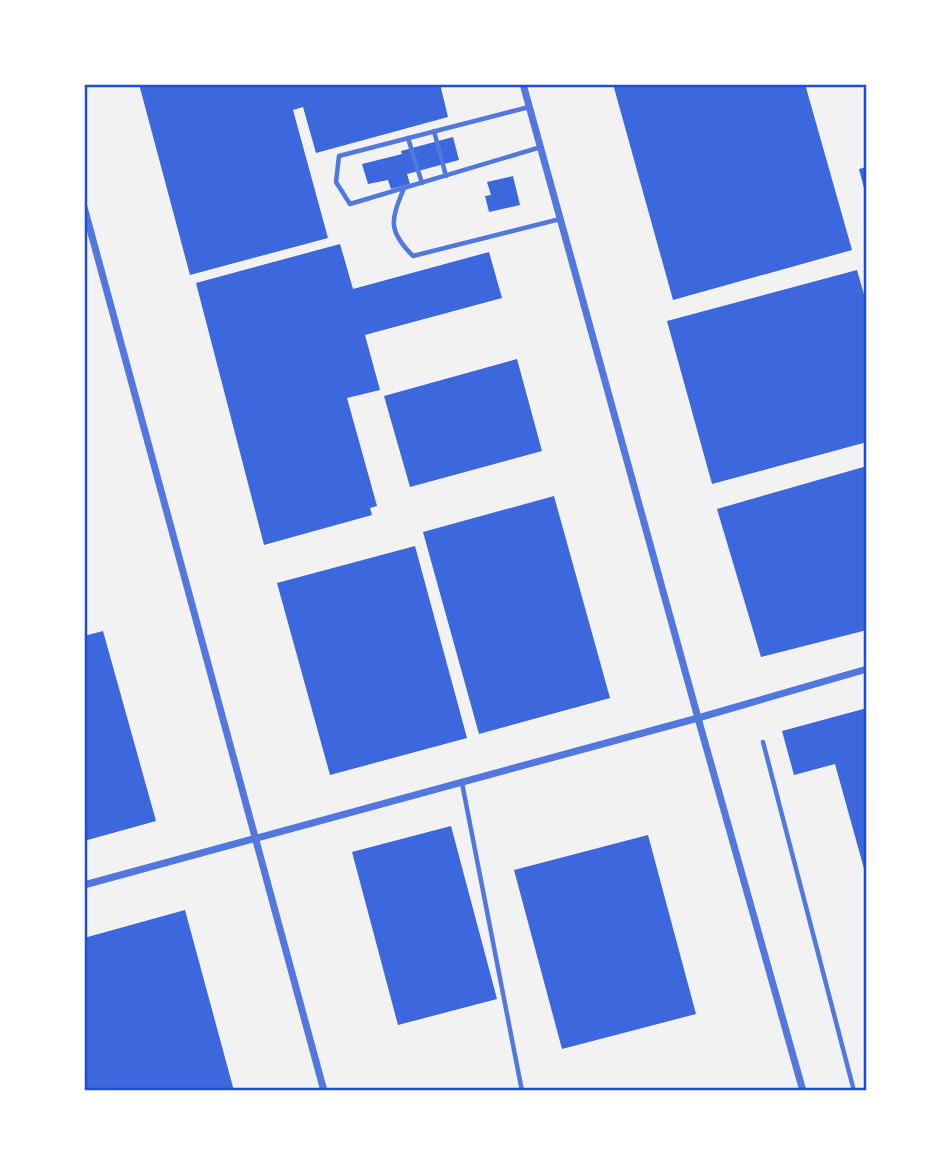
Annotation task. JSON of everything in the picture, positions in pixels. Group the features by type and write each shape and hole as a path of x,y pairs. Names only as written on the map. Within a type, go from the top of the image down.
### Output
{"street":[{"path":"523,84 803,1091"},
{"path":"84,207 324,1091"},
{"path":"84,884 462,783 867,669"}],"lane":[{"path":"530,107 339,156 336,182 350,204 541,147"},
{"path":"434,131 446,176"},
{"path":"408,138 422,183"},
{"path":"404,188 392,217 398,242 413,256 561,219"},
{"path":"762,742 854,1091"},
{"path":"462,783 522,1091"}],"building":[{"path":"139,84 440,84 448,117 316,153 303,107 293,110 328,238 190,275"},
{"path":"613,84 805,84 852,250 673,300"},
{"path":"453,137 459,160 407,174 410,184 391,189 388,180 368,184 362,164"},
{"path":"867,167 867,196 866,196 859,169"},
{"path":"513,176 520,205 489,212 485,196 491,195 487,182"},
{"path":"340,244 353,289 489,252 502,298 365,335 380,390 347,398 377,506 370,508 372,515 264,545 196,283"},
{"path":"857,270 867,305 867,442 712,484 667,321"},
{"path":"517,359 542,451 410,487 384,396"},
{"path":"867,466 867,630 761,657 717,509"},
{"path":"554,496 610,698 479,734 423,532"},
{"path":"415,546 467,738 330,775 277,583"},
{"path":"103,631 156,821 84,841 84,636"},
{"path":"867,708 866,876 835,764 794,775 782,731"},
{"path":"451,826 497,999 398,1025 352,852"},
{"path":"648,835 696,1014 562,1049 514,870"},
{"path":"185,910 234,1091 88,1091 84,1078 84,938"}]}
